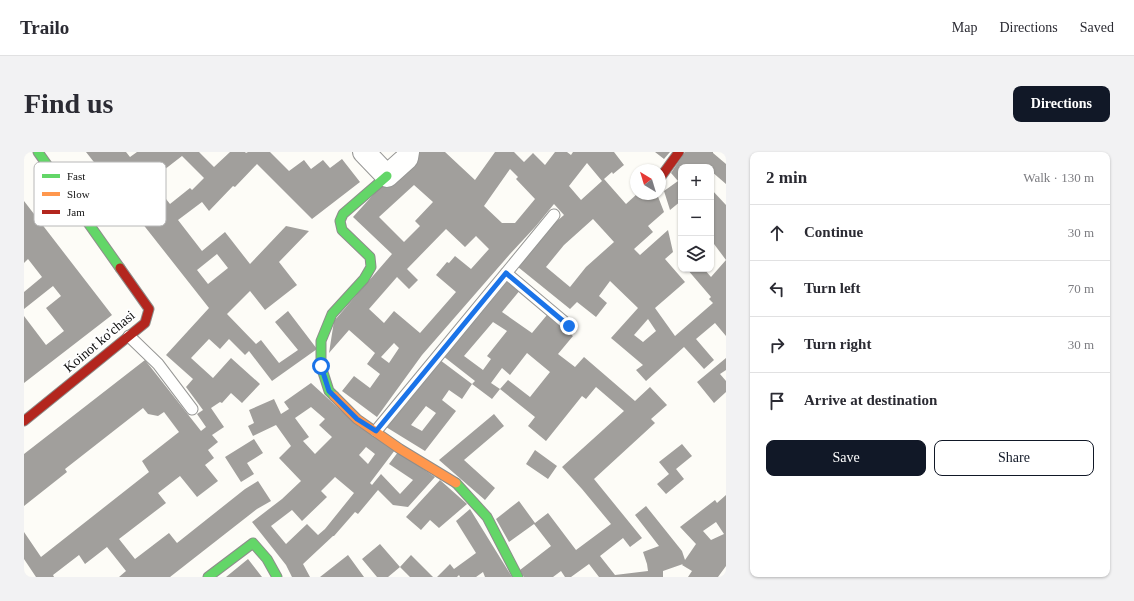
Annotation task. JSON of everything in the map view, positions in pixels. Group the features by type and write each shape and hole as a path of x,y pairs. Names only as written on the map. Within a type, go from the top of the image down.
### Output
{"street":[{"path":"364,152 387,176"},
{"path":"408,152 407,158 343,214 340,221 342,230 370,257 371,267 364,279 332,314 321,341 321,366 329,391 357,419 400,449 456,483 488,517 518,577"},
{"path":"666,170 679,152"},
{"name":"Koinot ko'chasi","path":"24,421 145,323 149,309 93,226"},
{"path":"208,577 253,544 267,559 277,577"}],"lane":[{"path":"376,431 554,215"},
{"path":"506,273 569,326"},
{"path":"129,336 158,364 192,409"}],"building":[{"path":"86,152 126,152 130,157 137,152 199,152 214,167 230,152 270,152 289,171 304,160 311,169 323,160 330,168 342,159 360,182 312,219 257,164 209,211 202,202 178,220 202,251 225,232 250,264 286,226 309,231 279,262 297,285 265,310 250,291 227,314 256,344 261,340 279,363 298,350 275,322 288,311 317,349 272,381 249,351 245,355 229,339 220,349 209,339 191,358 213,378 231,358 260,384 242,403 231,393 222,403 220,402 211,408 224,427 212,435 218,442 208,450 214,458 205,465 218,481 197,497 180,476 158,493 166,503 119,539 135,559 169,533 177,543 245,489 258,481 271,501 257,509 170,577 119,577 126,571 107,547 85,564 79,555 53,575 54,577 36,577 24,559 24,532 41,557 149,472 142,461 179,432 164,412 158,416 148,414 143,408 65,469 67,472 24,506 24,454 145,360 201,431 206,427 197,414 203,410 186,387 193,379 166,355 209,308 144,226 166,226 166,199 170,204 190,188 192,190 204,178 182,156 166,168 166,162 94,162","holes":["217,254 228,268 208,284 197,270"]},
{"path":"412,152 445,152 475,180 495,152 514,152 524,162 533,153 545,165 555,152 567,152 571,155 573,152 614,152 624,165 604,179 626,204 630,200 659,200 664,212 648,226 653,232 634,249 640,255 668,230 673,252 665,259 685,282 655,308 675,336 713,303 709,299 711,297 690,272 707,272 711,277 726,260 726,336 715,323 696,339 714,360 704,369 684,347 646,381 636,370 643,365 611,338 638,308 610,281 599,296 607,303 596,317 577,302 570,309 518,267 549,228 564,215 554,204 422,355 377,417 342,391 354,376 370,388 380,374 367,364 375,353 349,330 329,353 334,321 392,254 353,217","holes":["587,163 602,181 581,200 569,186","510,169 518,177 516,179 535,199 515,223 502,223 484,206","414,185 433,202 415,221 420,226 404,242 379,217","593,219 614,242 586,267 570,287 546,267 564,245","446,229 465,247 476,236 489,249 471,269 455,256 449,263 447,262 436,275 456,292 420,333 394,311 384,323 369,309 397,277 409,289 418,280 407,269","648,319 656,331 643,342 634,335","394,343 399,348 389,363 381,357"]},
{"path":"655,152 670,152 664,159"},
{"path":"685,152 713,152 726,164 726,184 714,174 714,164 678,164 678,181 671,173"},
{"path":"678,181 678,203 670,210 666,197 666,190"},
{"path":"714,192 726,205 726,260 714,244"},
{"path":"24,201 34,214 34,226 43,226 112,315 24,383 24,316 46,345 64,331 46,308 61,296 53,286 24,309 24,292 42,277 28,259 24,263"},
{"path":"509,279 521,289 502,312 532,333 547,315 573,336 558,354 575,367 584,357 635,401 650,387 667,405 651,419 655,423 594,479 642,538 630,547 623,538 600,556 615,575 648,571 643,552 659,546 635,515 646,506 682,551 685,560 696,544 680,527 715,500 717,503 726,495 726,566 718,577 688,577 692,571 682,565 683,564 663,571 663,577 599,577 589,564 571,577 565,577 561,571 553,577 524,577 520,570 551,546 534,524 509,542 496,519 519,501 535,523 548,513 576,550 611,524 562,467 624,411 596,387 586,399 582,396 546,441 528,426 535,417 500,389 492,399 472,384 475,381 443,356","holes":["493,322 507,331 487,356 491,359 483,370 464,356","527,353 550,372 530,397 508,380 500,389 491,383 502,368 510,375","716,522 724,534 711,540 703,531"]},
{"path":"726,358 726,370 720,374 726,381 726,392 714,403 697,382"},
{"path":"440,360 472,384 462,399 449,390 442,400 456,411 425,451 386,427","holes":["426,406 436,413 422,431 411,425"]},
{"path":"311,383 358,426 395,450 370,483 372,485 381,474 400,494 413,480 389,464 398,452 435,477 408,507 393,505 378,490 358,514 355,512 334,536 303,564 310,577 292,577 286,565 252,522 282,499 301,481 279,458 291,446 276,425 253,436 248,426 254,423 249,410 274,399 281,414 289,409 284,402","holes":["311,407 325,419 319,425 332,437 315,454 303,441 309,437 295,418","366,447 375,454 368,464 359,455","335,477 354,493 325,529 318,535 307,524 286,544 271,526 292,510 302,521 327,497 321,491"]},
{"path":"494,414 504,426 464,460 495,488 485,500 439,460"},
{"path":"254,439 263,453 247,463 254,474 241,482 225,457"},
{"path":"682,444 692,456 676,469 684,479 666,494 657,484 669,474 659,462"},
{"path":"535,450 557,466 548,479 526,464"},
{"path":"440,480 467,504 439,528 430,520 421,530 406,517"},
{"path":"470,509 512,577 485,577 483,572 476,577 460,577 459,575 457,577 437,577 450,564 454,569 476,553 456,521"},
{"path":"380,544 400,567 388,577 377,577 362,559"},
{"path":"348,555 364,577 320,577"},
{"path":"411,555 433,577 410,577 400,567"},
{"path":"248,559 262,577 226,577"}],"traffic: fast":[{"path":"38,152 45,162"},
{"path":"334,396 329,391 321,366 321,341 332,314 364,279 371,267 370,257 342,230 340,221 343,214 387,176"},
{"path":"90,226 120,268"},
{"path":"456,483 487,517 518,577"},
{"path":"208,577 253,543 267,559 277,577"}],"traffic: slow":[{"path":"334,396 357,419 400,449 456,483"}],"traffic: jam":[{"path":"666,170 679,152"},
{"path":"24,421 145,323 149,309 120,268"}],"route":[{"path":"321,366 329,391 357,419 376,431 506,273 569,326"}]}
